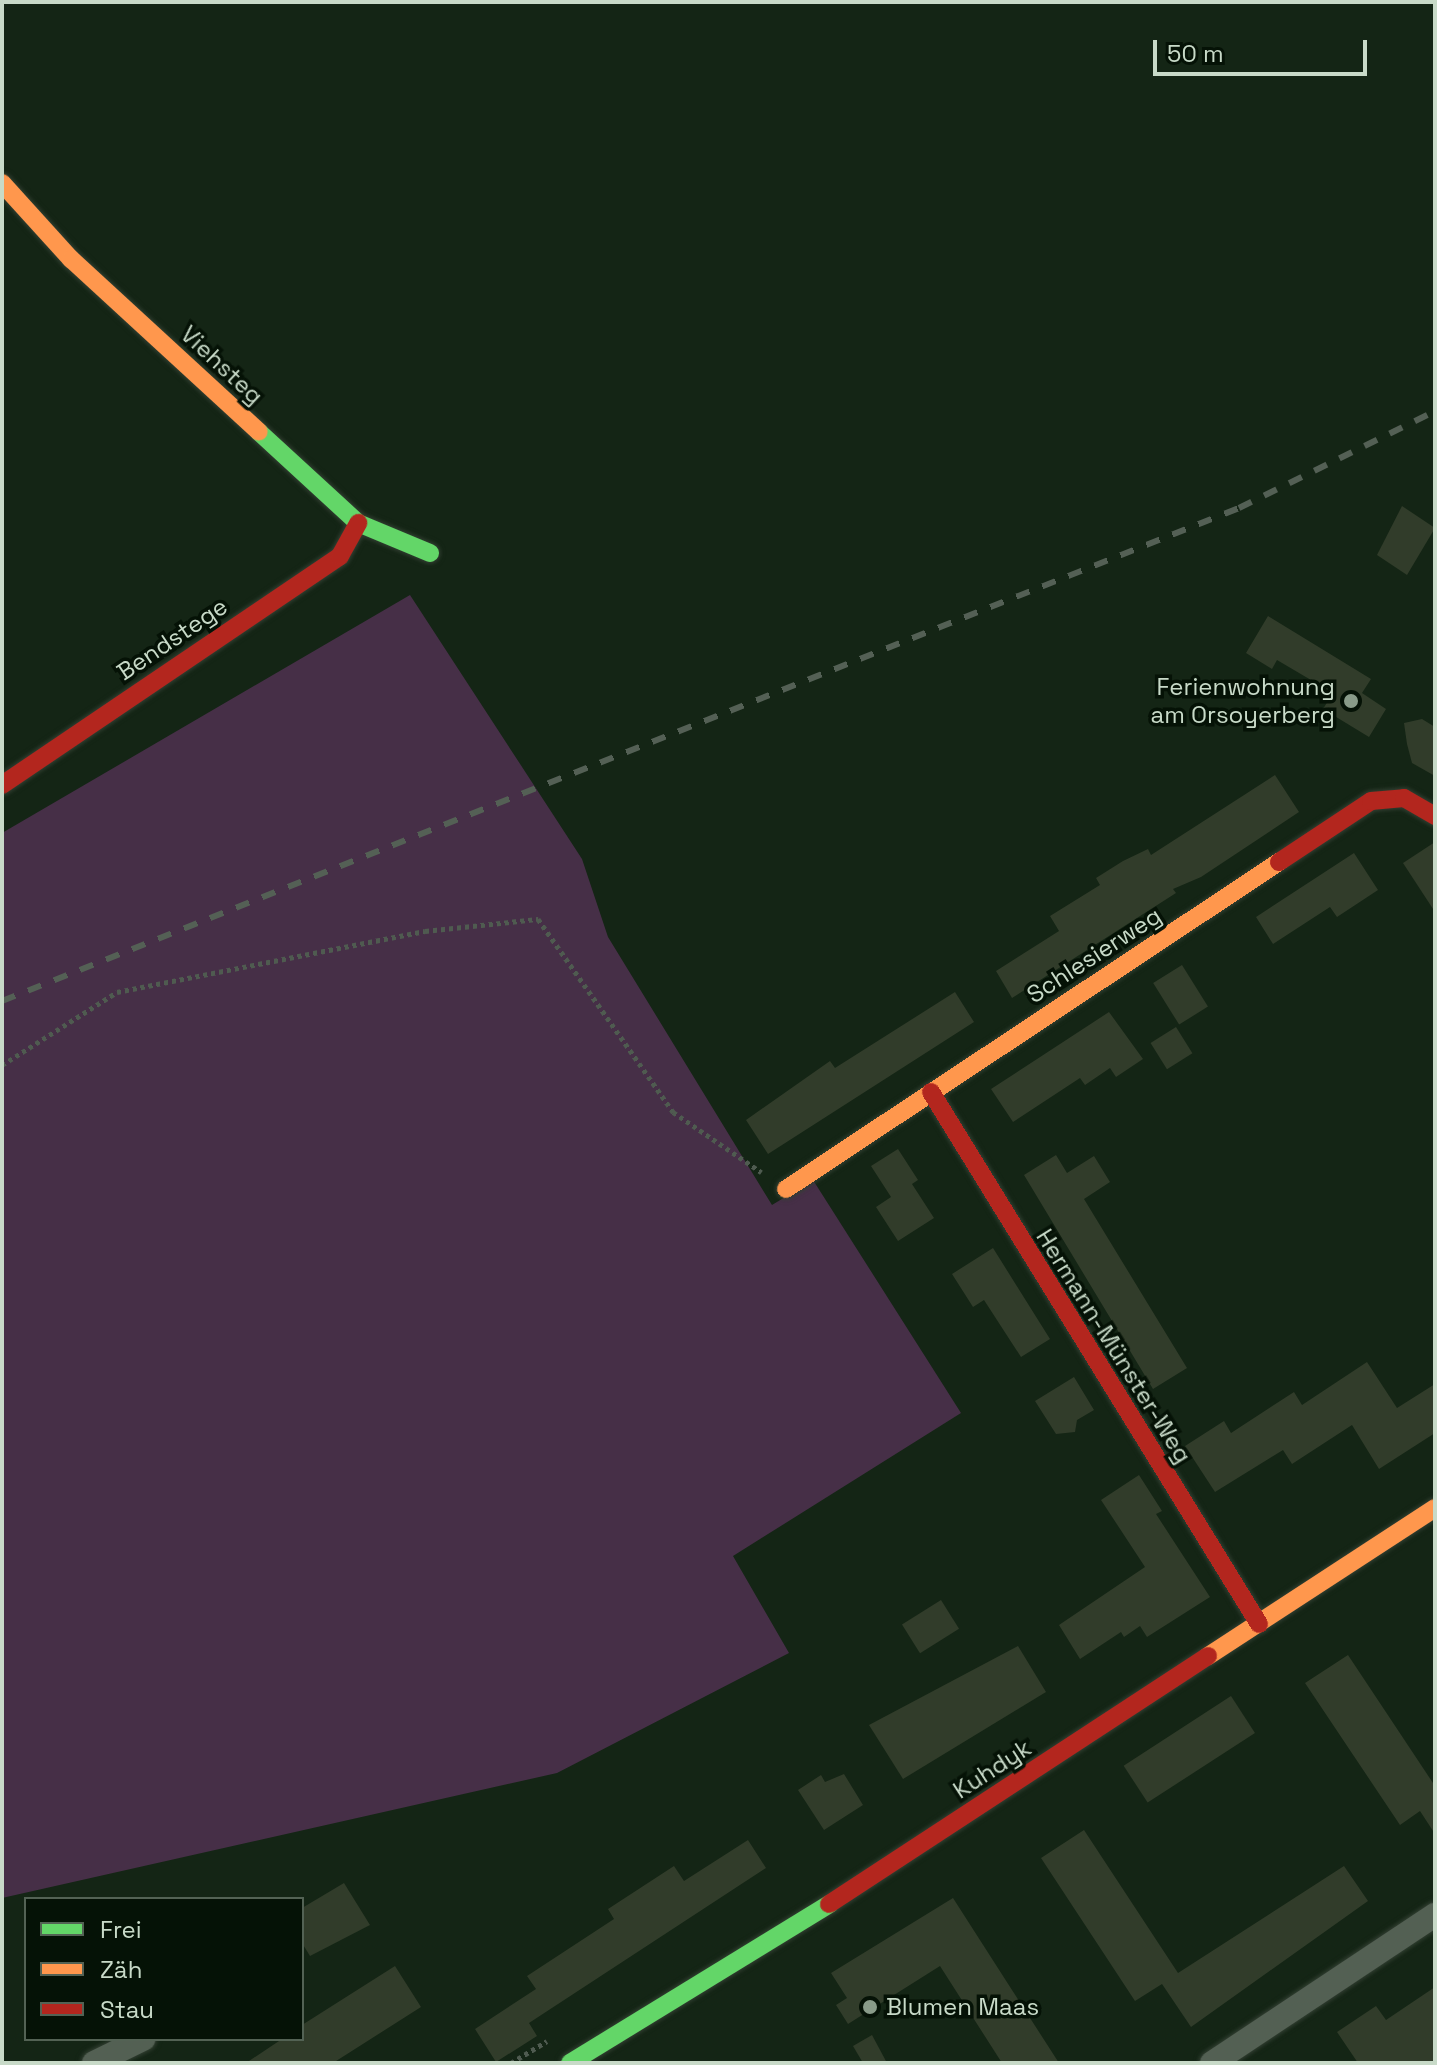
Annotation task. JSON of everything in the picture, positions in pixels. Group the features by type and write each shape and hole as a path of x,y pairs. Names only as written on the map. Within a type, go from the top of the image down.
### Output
{"street":[{"name":"Viehsteg","path":"2,183 71,259 358,523 430,553"},
{"name":"Bendstege","path":"2,785 340,556 358,523"},
{"name":"Schlesierweg","path":"786,1189 1371,801 1404,798 1435,816"},
{"name":"Hermann-Münster-Weg","path":"931,1092 1259,1624"},
{"name":"Kuhdyk","path":"570,2063 744,1959 1435,1508"},
{"path":"1212,2063 1435,1915"},
{"path":"94,2063 139,2041"}],"path":[{"path":"2,1065 117,992 425,931 538,919 673,1112 786,1189"}],"shaded area":[{"path":"410,595 582,859 608,937 772,1205 813,1180 961,1413 733,1556 789,1653 557,1773 2,1898 2,833"}],"building":[{"path":"1402,506 1435,528 1407,575 1377,555"},
{"path":"1268,616 1371,679 1362,693 1386,709 1369,737 1323,709 1333,693 1277,660 1272,669 1246,653"},
{"path":"1422,719 1435,727 1435,776 1412,763 1407,744 1404,723"},
{"path":"1275,775 1299,812 1201,877 1173,889 1176,893 1012,998 996,971 1059,931 1050,916 1100,885 1096,878 1123,861 1148,849 1151,855"},
{"path":"1435,842 1435,912 1403,863"},
{"path":"1354,853 1378,890 1337,917 1330,907 1273,944 1256,917"},
{"path":"1182,965 1208,1007 1179,1025 1153,983"},
{"path":"955,992 974,1022 768,1154 746,1120 830,1061 835,1068"},
{"path":"1109,1012 1143,1059 1116,1077 1110,1068 1085,1085 1080,1078 1013,1122 991,1089"},
{"path":"1176,1027 1192,1053 1167,1069 1151,1043"},
{"path":"898,1149 918,1180 912,1184 934,1218 898,1241 876,1207 891,1197 871,1166"},
{"path":"1056,1155 1067,1173 1094,1156 1110,1182 1084,1199 1187,1368 1153,1389 1024,1175"},
{"path":"993,1248 1050,1339 1021,1357 984,1300 973,1307 952,1274"},
{"path":"1367,1362 1397,1408 1435,1384 1435,1433 1379,1469 1352,1425 1292,1464 1283,1450 1215,1492 1185,1446 1224,1421 1231,1433 1294,1392 1302,1405"},
{"path":"1074,1377 1094,1410 1077,1420 1075,1432 1056,1434 1035,1401"},
{"path":"1139,1475 1162,1511 1156,1514 1210,1597 1147,1637 1140,1626 1124,1637 1121,1632 1080,1659 1059,1625 1145,1567 1101,1500"},
{"path":"941,1600 959,1629 920,1653 902,1624"},
{"path":"1018,1646 1046,1692 903,1779 869,1725"},
{"path":"1348,1655 1435,1786 1435,1834 1420,1811 1400,1825 1305,1683"},
{"path":"1231,1696 1255,1733 1148,1803 1124,1766"},
{"path":"844,1774 863,1805 824,1830 798,1790 821,1775 825,1782"},
{"path":"1084,1830 1178,1973 1344,1866 1368,1901 1191,2027 1162,1984 1135,2001 1041,1858"},
{"path":"748,1840 766,1868 529,2023 537,2036 496,2062 475,2029 536,1989 527,1976 614,1919 608,1909 674,1866 684,1881"},
{"path":"344,1883 370,1925 310,1956 304,1946 304,1907"},
{"path":"953,1898 1059,2063 1002,2063 940,1966 848,2024 836,2005 847,1998 831,1973"},
{"path":"395,1966 421,2007 333,2063 246,2063 279,2041 304,2041 304,2024"},
{"path":"1435,1987 1435,2063 1358,2063 1337,2032 1376,2006 1386,2020"},
{"path":"872,2035 887,2063 863,2063 853,2046"}],"railway":[{"path":"2,1001 1239,508 1435,411"}],"traffic: fast":[{"path":"259,432 358,523 430,553"},
{"path":"570,2063 829,1904"}],"traffic: slow":[{"path":"2,183 71,259 259,432"},
{"path":"786,1189 1279,862"},
{"path":"1208,1656 1435,1508"}],"traffic: jam":[{"path":"2,785 340,556 358,523"},
{"path":"1279,862 1371,801 1404,798 1435,816"},
{"path":"931,1092 1259,1624"},
{"path":"829,1904 1208,1656"}],"place":[{"name":"Ferienwohnung am Orsoyerberg","path":"1351,701"},
{"name":"Blumen Maas","path":"870,2007"}]}
